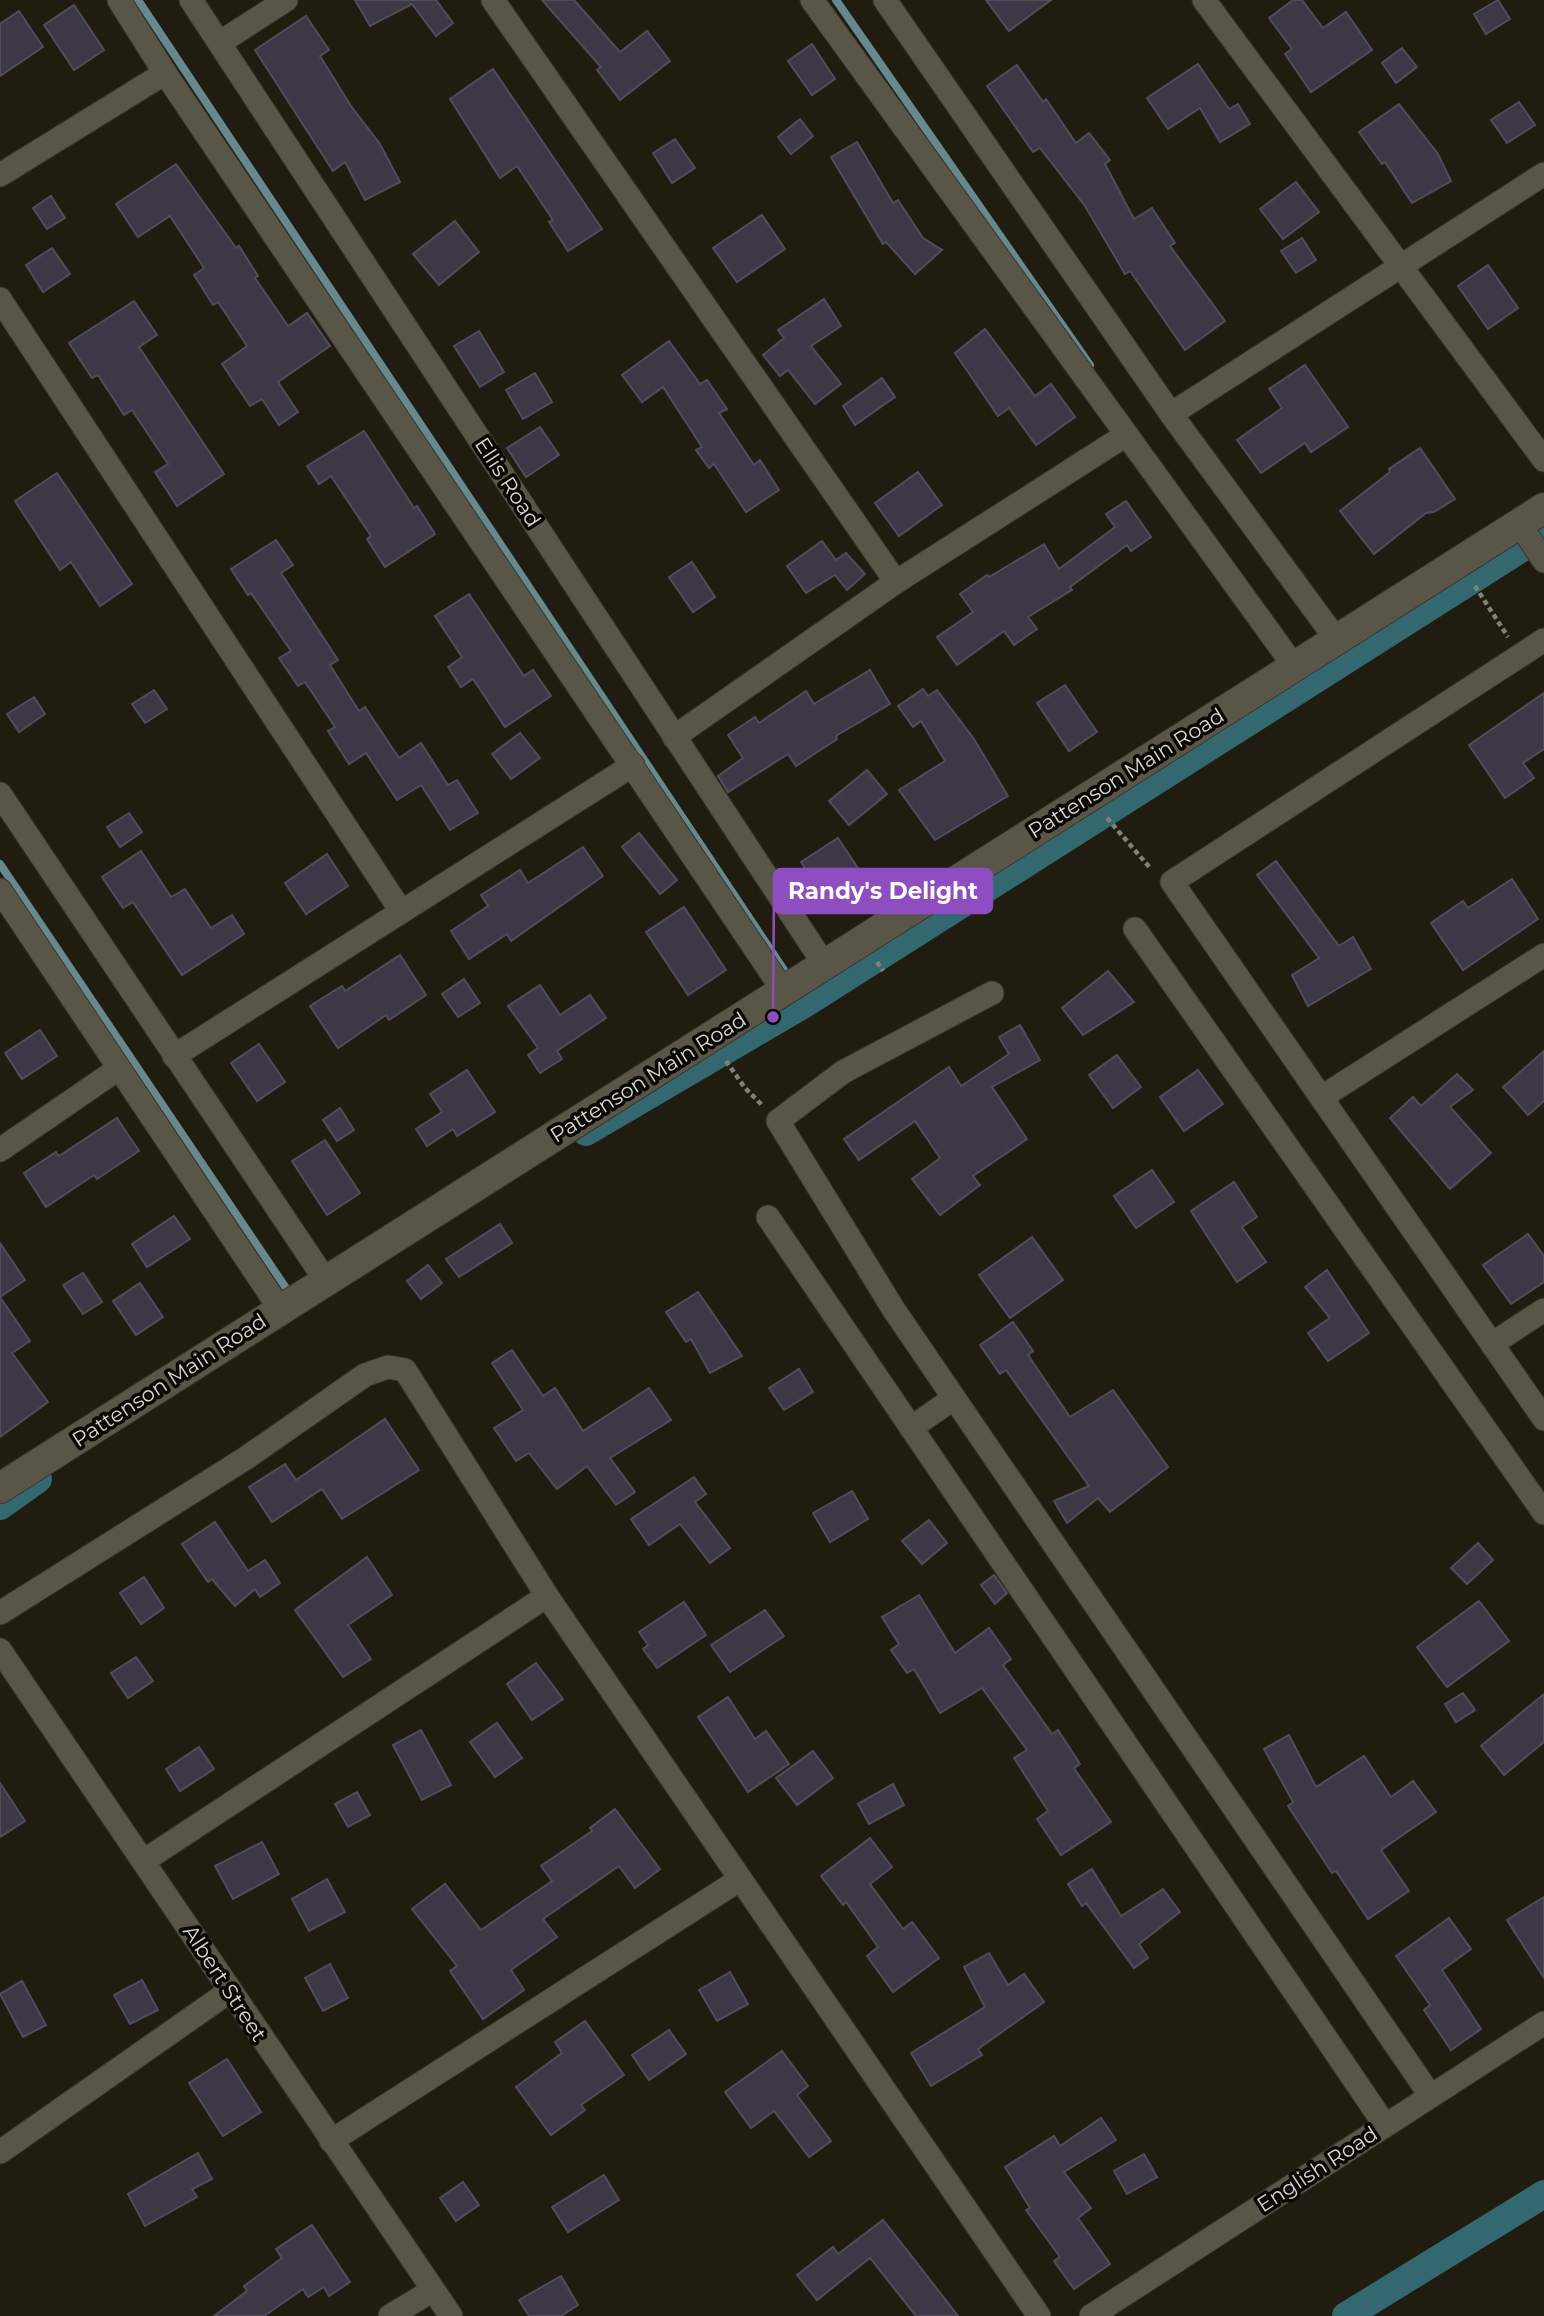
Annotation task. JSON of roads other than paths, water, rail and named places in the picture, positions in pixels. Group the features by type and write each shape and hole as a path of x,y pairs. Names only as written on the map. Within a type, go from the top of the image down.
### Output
{"street":[{"path":"119,0 164,73 783,990"},
{"name":"Ellis Road","path":"191,0 824,964"},
{"path":"221,42 286,0"},
{"path":"493,0 896,582"},
{"path":"813,0 1294,666"},
{"path":"885,0 1171,414 1336,639"},
{"path":"1204,0 1544,460"},
{"path":"0,174 164,73"},
{"path":"1171,414 1402,268 1544,174"},
{"path":"0,299 401,911"},
{"path":"674,737 896,582 1126,435"},
{"name":"Pattenson Main Road","path":"0,1488 1336,639 1523,529 1544,508"},
{"path":"1523,529 1544,561"},
{"path":"1544,640 1172,882 1544,1419"},
{"path":"174,1056 633,765"},
{"path":"0,794 174,1056 318,1287"},
{"path":"0,890 281,1308"},
{"path":"1135,929 1544,1513"},
{"path":"1322,1097 1544,955"},
{"path":"992,993 843,1072 778,1121 894,1310 1430,2095"},
{"path":"0,1150 118,1069"},
{"path":"768,1217 1385,2125"},
{"path":"1492,1344 1544,1310"},
{"path":"0,1613 246,1458 365,1375 388,1367 405,1370 547,1596 1039,2316"},
{"path":"911,1428 954,1398"},
{"path":"145,1860 547,1596"},
{"name":"Albert Street","path":"0,1650 145,1860 230,1991 451,2316"},
{"path":"331,2141 739,1880"},
{"path":"0,2152 230,1991"},
{"name":"English Road","path":"1091,2316 1544,2023"},
{"path":"390,2316 433,2290"}],"waterway":[{"path":"138,0 790,979"},
{"path":"836,0 1090,365"},
{"path":"586,1132 806,1003 1544,534"},
{"path":"1302,669 1311,682"},
{"path":"0,864 292,1297"},
{"path":"797,990 806,1003"},
{"path":"0,1506 38,1479"},
{"path":"1346,2316 1544,2194"}],"place":[{"name":"Randy's Delight","path":"773,1017"}]}
